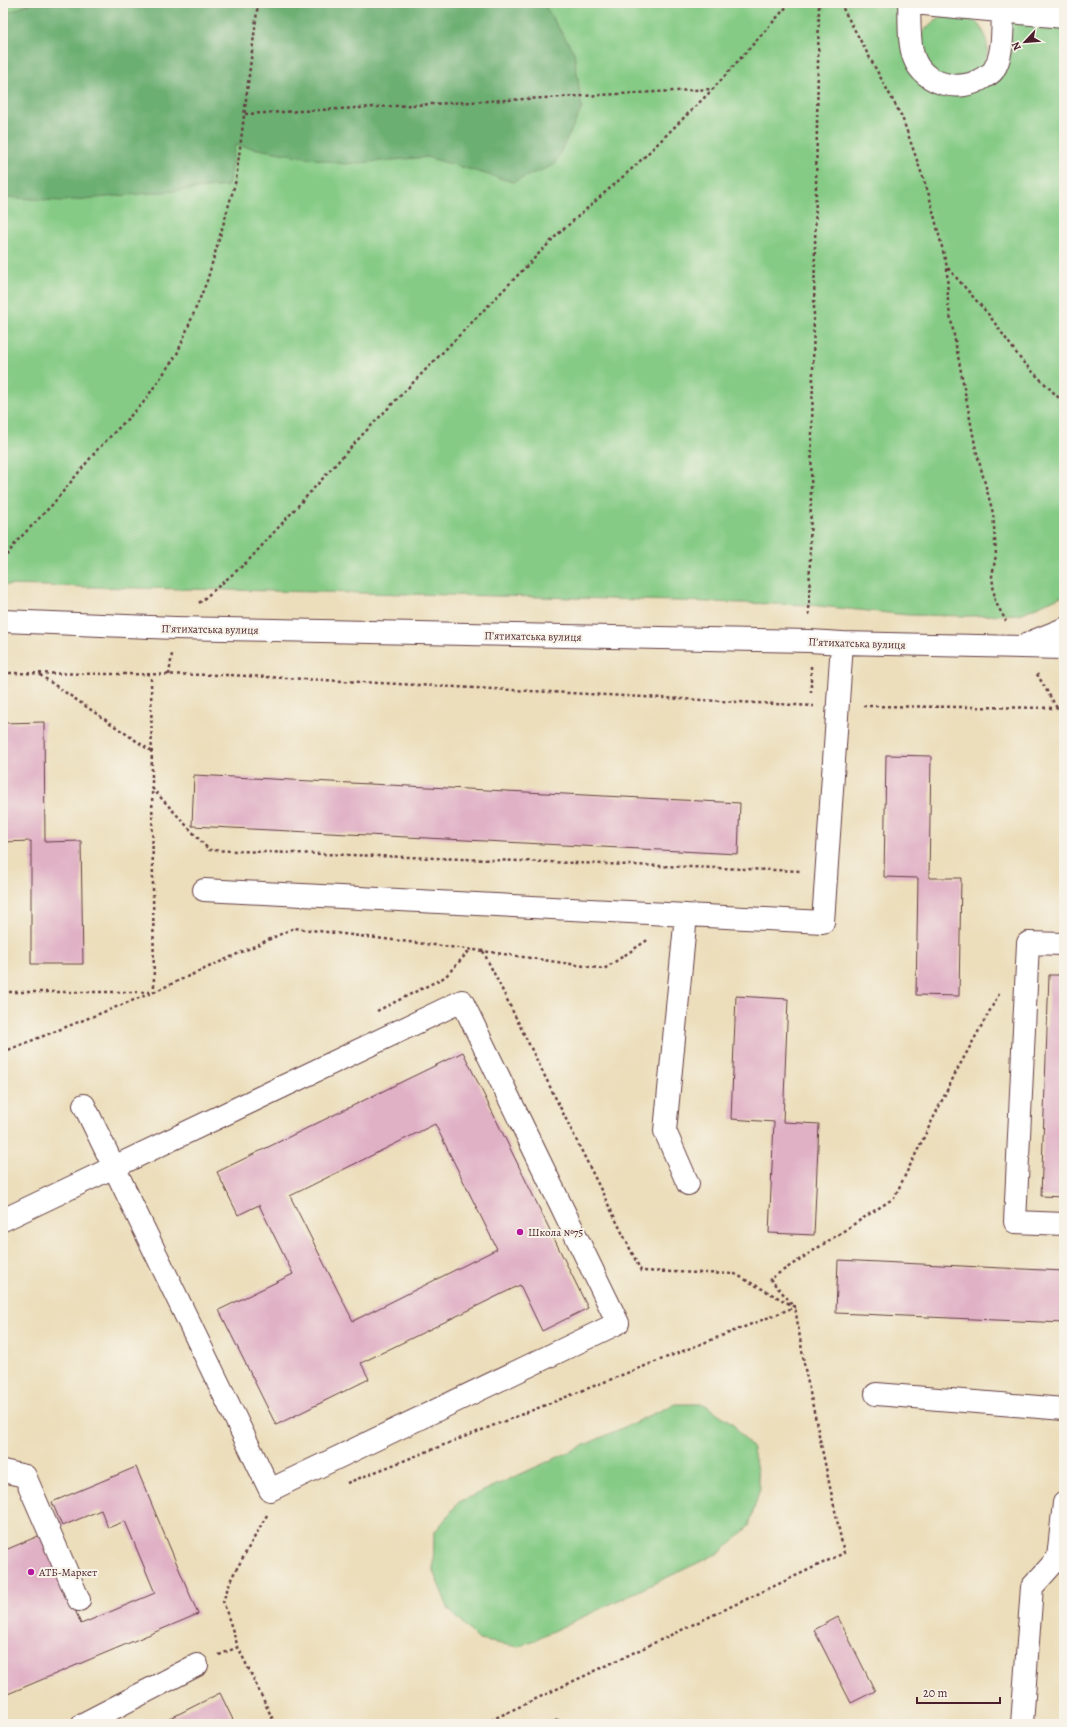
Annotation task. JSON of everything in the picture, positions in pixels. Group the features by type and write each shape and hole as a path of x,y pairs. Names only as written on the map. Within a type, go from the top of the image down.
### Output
{"street":[{"path":"909,3 911,41 914,58 923,72 934,81 953,86 974,84 992,72 1000,55 1003,11"},
{"path":"913,3 1064,17"},
{"name":"П’ятихатська вулиця","path":"3,621 175,628 810,641 1064,648"},
{"path":"1020,646 1064,630"},
{"path":"204,890 823,922 839,706 842,643"},
{"path":"686,915 664,1131 688,1184"},
{"path":"1064,944 1028,943 1015,1222 1064,1224"},
{"path":"3,1220 115,1168 462,1001 618,1323 270,1490 115,1168 84,1105"},
{"path":"876,1394 1064,1409"},
{"path":"3,1471 25,1476 79,1600"},
{"path":"1022,1724 1032,1587 1058,1558 1064,1503"},
{"path":"83,1724 197,1665"}],"path":[{"path":"3,560 18,540 52,505 97,450 143,403 177,354 207,281 234,188 245,114 258,3"},
{"path":"169,675 175,628 208,594 248,561 363,434 557,235 635,166 713,89 790,3"},
{"path":"811,714 809,605 820,3"},
{"path":"840,3 902,117 929,195 947,267 948,304 976,450 992,513 996,555 992,576 995,601 1057,708"},
{"path":"245,114 713,89"},
{"path":"947,267 989,314 1022,361 1064,403"},
{"path":"3,673 230,676 811,706 1064,708"},
{"path":"39,674 152,752"},
{"path":"151,675 154,992"},
{"path":"152,788 209,850 803,871 803,863"},
{"path":"3,1052 154,992 294,928 483,951 604,969 686,915"},
{"path":"483,951 641,1270 735,1274 795,1307"},
{"path":"483,1724 844,1553 805,1369 795,1307 770,1279 894,1198 956,1072 1001,991"},
{"path":"3,992 154,992"},
{"path":"346,1484 795,1307"},
{"path":"273,1513 265,1515 232,1577 223,1600 238,1647 275,1724"}],"green space":[{"path":"3,3 909,3 911,41 935,81 992,72 1008,3 1064,3 1064,595 1020,614 970,616 908,615 809,605 541,597 3,585"},
{"path":"31,3 543,3 574,52 582,108 554,165 513,182 427,157 345,164 235,145 228,186 62,201 3,197 3,15"},
{"path":"944,15 963,15 974,20 985,35 987,54 984,63 979,71 971,77 937,77 921,53 919,44 923,33 930,24"},
{"path":"675,1404 704,1404 732,1423 753,1449 760,1488 749,1526 721,1552 519,1647 479,1640 449,1610 433,1571 434,1533 459,1502"}],"building":[{"path":"44,722 45,842 81,841 83,964 31,964 31,841 3,842 3,723"},
{"path":"886,755 931,756 929,878 961,878 959,996 916,995 918,878 884,877"},
{"path":"194,775 740,803 738,854 192,826"},
{"path":"1049,975 1064,975 1064,1197 1041,1196"},
{"path":"736,996 788,999 783,1122 819,1124 814,1235 769,1233 774,1122 731,1119"},
{"name":"Школа №75","path":"463,1052 588,1308 542,1331 520,1285 361,1363 369,1379 276,1425 219,1310 293,1274 259,1205 238,1215 217,1172","holes":["435,1124 497,1249 353,1321 290,1196"]},
{"path":"838,1260 1064,1271 1064,1323 836,1313"},
{"name":"АТБ-Маркет","path":"136,1467 198,1614 3,1696 3,1551 43,1534 81,1624 155,1593 125,1521 108,1528 101,1510 62,1526 52,1502"},
{"path":"838,1617 875,1691 851,1703 814,1630"},
{"path":"220,1693 235,1724 159,1724"},
{"path":"558,1719 560,1724 548,1724"}],"place":[{"name":"Школа №75","path":"520,1232"},
{"name":"АТБ-Маркет","path":"31,1572"}]}
